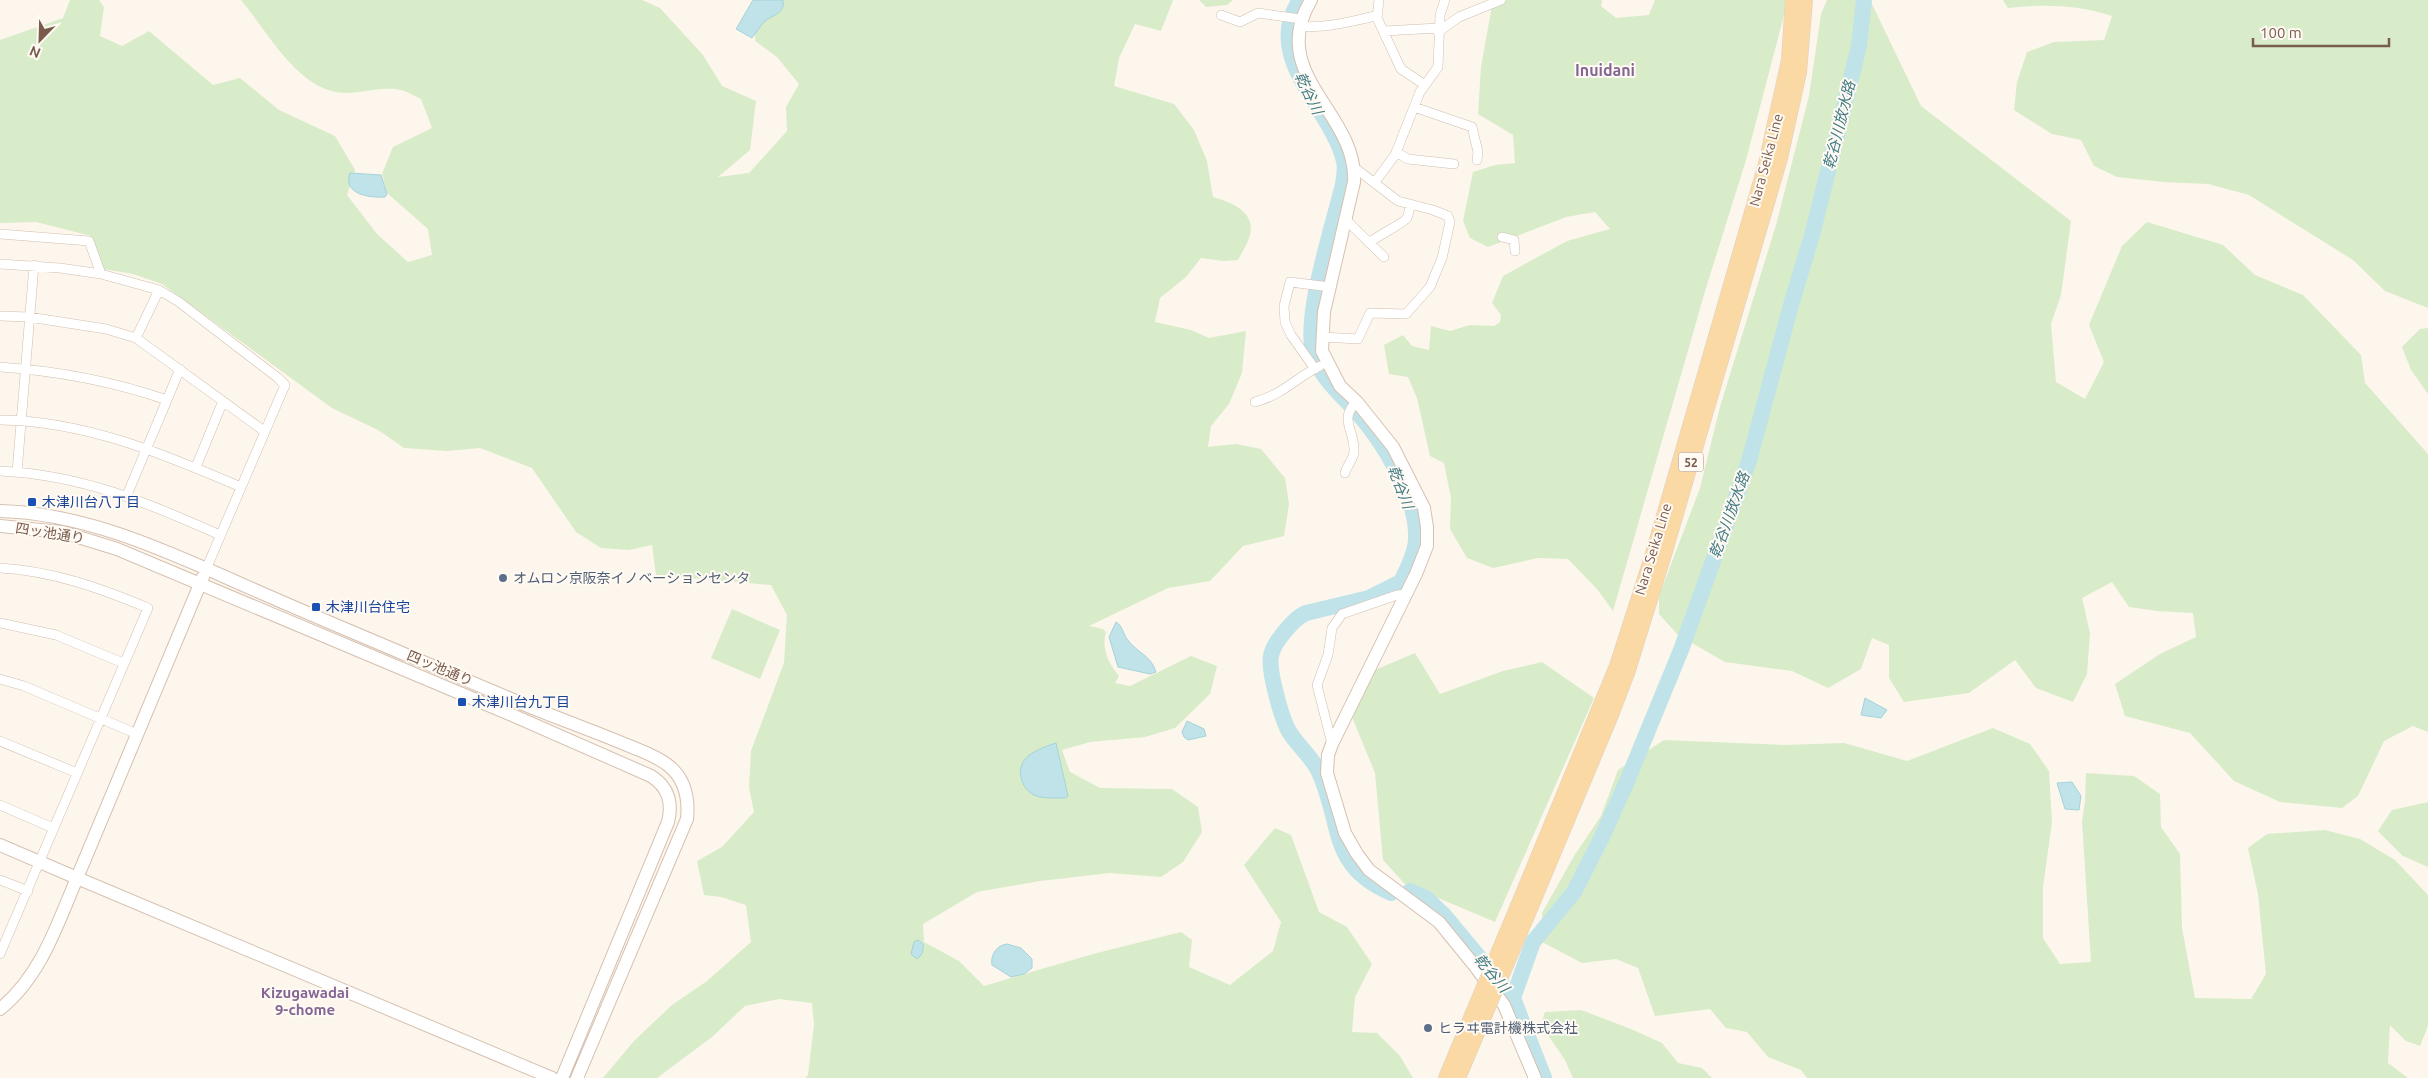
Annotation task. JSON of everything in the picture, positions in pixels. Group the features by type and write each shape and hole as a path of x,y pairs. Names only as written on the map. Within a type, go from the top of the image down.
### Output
{"main road":[{"name":"Nara Seika Line","path":"1446,1078 1480,1010 1523,908 1617,666 1653,554 1766,164 1789,60 1793,0"},
{"name":"Nara Seika Line","path":"1523,908 1611,715 1627,673 1665,551 1780,158 1799,72 1805,0"},
{"name":"Nara Seika Line","path":"1458,1078 1480,1010"}],"street":[{"path":"1312,0 1296,20 1299,48 1310,83 1342,133 1351,150 1355,168 1354,182 1324,286 1321,366"},
{"path":"1379,0 1376,16 1401,69 1425,85"},
{"path":"1374,182 1396,152 1414,107 1425,85 1438,67 1438,30 1445,0"},
{"path":"1384,31 1438,30 1459,17 1502,0"},
{"path":"1221,15 1240,22 1258,13 1296,20 1312,27 1335,25 1376,16"},
{"path":"1414,107 1472,127 1478,152 1477,160"},
{"path":"1396,152 1408,159 1454,164"},
{"path":"1322,337 1358,339 1370,313 1404,315 1430,287 1442,258 1450,219 1433,210 1410,206 1398,201 1355,168"},
{"path":"1369,243 1378,235 1404,221 1408,216 1410,206"},
{"path":"1344,219 1384,257"},
{"path":"0,234 89,241 101,274"},
{"path":"1502,237 1514,240 1515,251"},
{"path":"0,264 34,265 101,274 159,290 179,302 278,378 284,385 77,878 37,967 21,990 0,1009"},
{"path":"17,472 34,265"},
{"path":"1324,286 1290,282 1284,306 1286,326 1393,447 1424,508 1428,527 1427,546 1407,594 1332,744 1328,755 1327,773 1345,833 1356,854 1369,870 1439,922 1474,965 1504,1005 1535,1078"},
{"path":"136,338 159,290"},
{"path":"0,316 29,317 106,329 136,338 264,431"},
{"path":"1255,402 1283,392 1321,366"},
{"path":"0,367 26,368 95,379 167,400"},
{"path":"127,495 180,369"},
{"path":"196,467 224,401"},
{"path":"1345,473 1355,449 1347,418 1354,405"},
{"path":"0,420 21,420 85,430 147,448 241,487"},
{"path":"0,471 77,481 127,495 220,535"},
{"name":"四ッ池通り","path":"0,511 44,515 90,525 207,567 526,705 658,758 670,766 680,778 688,805 687,819 577,1078"},
{"name":"四ッ池通り","path":"0,526 34,528 89,539 200,583 651,776 666,790 671,811 668,822 562,1078"},
{"path":"0,568 64,578 105,590 148,608 0,954"},
{"path":"1332,744 1317,684 1328,655 1332,628 1342,614 1397,595 1407,594"},
{"path":"0,623 56,635 124,663"},
{"path":"0,679 24,686 137,734"},
{"path":"0,741 77,773"},
{"path":"0,805 53,828"},
{"path":"0,845 552,1078"},
{"path":"0,880 28,891"}],"green space":[{"path":"70,0 99,0 104,7 100,36 122,46 149,31 213,85 240,78 279,110 335,136 355,170 347,195 377,234 408,262 432,255 428,229 387,193 382,174 393,147 432,128 421,99 405,91 394,89 346,93 329,90 314,83 286,59 241,0 642,0 660,8 703,55 722,86 756,101 750,150 718,177 749,173 787,131 786,107 799,84 777,57 755,41 756,22 773,0 1173,0 1161,31 1135,24 1119,58 1114,86 1174,104 1194,130 1207,161 1213,197 1240,209 1249,220 1251,227 1249,238 1238,260 1223,261 1201,258 1186,277 1160,298 1155,322 1191,330 1209,338 1246,331 1242,373 1229,404 1211,426 1208,447 1236,444 1261,449 1285,478 1289,504 1284,536 1243,546 1210,581 1168,588 1089,626 1103,629 1106,632 1105,650 1119,676 1115,683 1130,686 1191,656 1217,666 1210,694 1175,728 1145,737 1090,742 1062,750 1070,772 1100,788 1172,789 1198,807 1202,832 1183,862 1161,877 1110,873 1040,881 977,892 923,924 924,942 959,961 984,986 1093,954 1181,932 1192,940 1189,967 1230,985 1273,951 1281,922 1244,865 1275,828 1291,835 1319,912 1347,927 1372,964 1355,997 1352,1032 1377,1033 1400,1056 1413,1078 805,1078 808,1075 814,1025 812,1003 779,999 745,1006 712,1037 657,1078 603,1078 634,1041 672,1005 707,981 751,942 746,905 721,897 704,895 697,861 722,847 754,812 749,788 751,751 784,663 787,615 771,585 656,575 652,545 629,550 601,548 576,532 532,468 480,448 447,451 404,448 378,430 332,408 162,284 133,274 104,269 91,236 36,222 0,223 0,40 63,18"},
{"path":"1199,0 1233,0 1227,5 1206,7"},
{"path":"1493,0 1602,0 1601,6 1616,18 1649,15 1655,0 1788,0 1746,160 1706,288 1613,611 1597,589 1568,559 1538,558 1493,568 1467,558 1450,529 1451,498 1444,463 1430,456 1417,398 1408,377 1389,374 1384,345 1403,335 1412,346 1429,350 1431,326 1450,331 1470,325 1494,326 1500,322 1501,315 1492,303 1503,276 1567,241 1610,229 1595,212 1566,217 1488,247 1470,238 1463,221 1473,172 1495,165 1515,163 1513,135 1478,114 1481,67"},
{"path":"1827,0 1870,0 1921,106 2071,221 2061,295 2051,324 2056,382 2085,399 2104,362 2089,325 2122,246 2147,222 2223,245 2255,275 2303,295 2361,355 2365,383 2428,454 2428,732 2413,726 2384,741 2358,796 2342,808 2280,802 2234,781 2190,733 2125,716 2115,684 2160,654 2196,637 2193,613 2129,607 2112,582 2082,598 2090,633 2087,674 2073,702 2036,688 2015,660 1969,693 1904,702 1889,678 1889,645 1872,638 1861,669 1828,688 1792,671 1725,662 1678,635 1659,614 1659,596 1700,488 1720,407 1776,225 1809,96 1821,14"},
{"path":"2003,0 2428,0 2428,308 2385,291 2353,260 2249,195 2208,184 2117,177 2094,166 2081,140 2052,134 2014,110 2017,82 2027,52 2054,42 2104,40 2112,16 2061,6 2008,8"},
{"path":"2428,328 2428,394 2411,370 2402,347 2420,329"},
{"path":"732,609 780,630 760,679 711,658"},
{"path":"1415,653 1440,694 1503,671 1542,662 1594,698 1495,922 1405,884 1383,860 1375,773 1352,717 1375,670"},
{"path":"1993,728 2030,744 2049,771 2052,822 2043,887 2043,938 2060,964 2091,962 2082,821 2086,773 2134,776 2160,794 2161,827 2180,854 2182,928 2195,998 2251,999 2266,974 2258,894 2248,848 2267,834 2325,830 2360,839 2395,860 2428,895 2428,1026 2420,1046 2406,1041 2390,1025 2388,1063 2408,1078 1807,1078 1801,1070 1768,1057 1747,1032 1726,1028 1710,1009 1655,1016 1638,968 1616,959 1582,963 1542,942 1542,913 1574,856 1601,816 1618,770 1664,740 1785,745 1844,743 1907,761"},
{"path":"2428,802 2428,867 2403,856 2378,831 2392,810"},
{"path":"1581,1010 1662,1043 1678,1063 1702,1068 1712,1078 1573,1078 1565,1060 1541,1025 1545,1012"}],"water":[{"path":"753,0 783,0 783,5 781,11 765,21 752,38 736,29"},
{"path":"350,173 381,175 387,194 385,197 379,197 359,194 350,186"},
{"path":"1116,622 1120,625 1131,644 1151,662 1156,672 1150,674 1118,667 1109,637"},
{"path":"1865,698 1887,710 1881,718 1861,715"},
{"path":"1187,721 1204,729 1206,736 1188,740 1184,737 1182,732"},
{"path":"1056,743 1068,796 1065,798 1049,798 1034,795 1028,791 1023,783 1020,773 1021,766 1024,760 1035,751"},
{"path":"2072,782 2081,796 2079,810 2065,809 2057,783"},
{"path":"918,940 923,944 923,948 917,959 911,954 914,942"},
{"path":"1007,944 1021,948 1032,959 1032,968 1024,974 1011,977 992,965 995,951 1000,946"}],"waterway":[{"name":"乾谷川","path":"1300,0 1290,21 1289,42 1294,62 1303,82 1337,141 1345,167 1343,184 1321,269 1312,315 1311,335 1313,352 1325,376 1336,391 1365,422 1387,453 1405,488 1411,505 1415,523 1416,544 1401,582 1369,598 1306,613 1301,616 1290,625 1276,644 1271,656 1271,663 1276,695 1283,718 1290,733 1319,772 1340,842 1347,857 1357,870 1371,882 1391,893"},
{"name":"乾谷川放水路","path":"1513,998 1533,942 1574,892 1602,837 1628,779 1681,650 1749,461 1812,235 1837,135 1859,46 1864,0"},
{"name":"乾谷川","path":"1410,891 1426,898 1444,915 1513,998 1544,1078"}],"place":[{"name":"木津川台八丁目","path":"32,502"},
{"name":"オムロン京阪奈イノベーションセンタ","path":"503,578"},
{"name":"木津川台住宅","path":"316,607"},
{"name":"木津川台九丁目","path":"462,702"},
{"name":"ヒラヰ電計機株式会社","path":"1428,1028"}],"district":[{"name":"Inuidani","path":"1605,70"},
{"name":"Kizugawadai 9-chome","path":"305,1000"}]}
